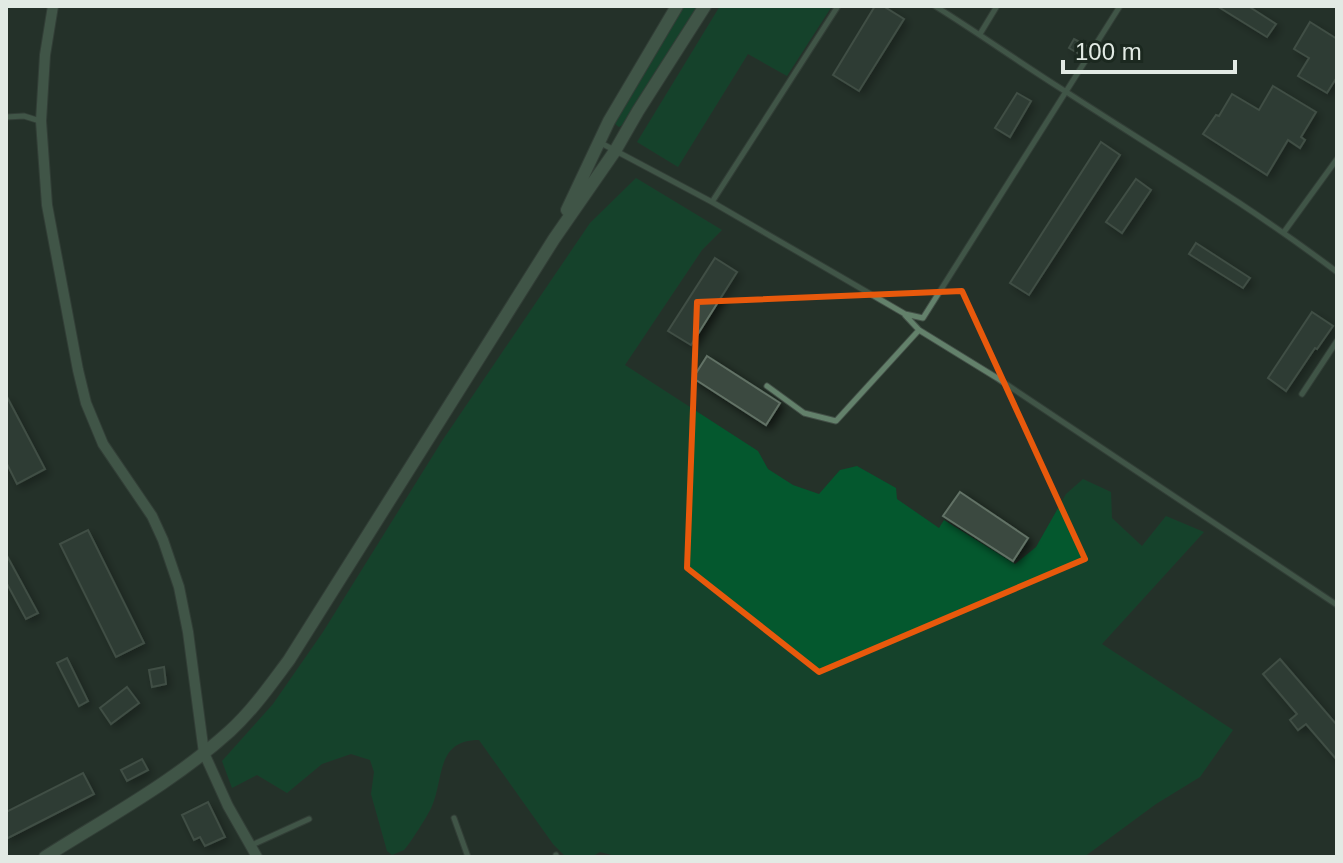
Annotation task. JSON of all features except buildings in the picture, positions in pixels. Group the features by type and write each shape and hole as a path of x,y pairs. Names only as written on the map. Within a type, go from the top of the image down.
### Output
{"street":[{"path":"53,6 45,55 41,121 47,205 86,403 103,444 152,516 163,540 179,587 188,632 204,753 228,806 257,857"},
{"path":"554,239 609,121 677,6"},
{"path":"45,857 60,853 204,753 249,711 289,660 705,6"}],"lane":[{"path":"712,202 838,6"},
{"path":"935,6 1284,232 1337,272"},
{"path":"980,34 997,6"},
{"path":"599,142 712,202 905,314 923,318 1120,6"},
{"path":"6,117 24,116 41,121"},
{"path":"1284,232 1337,159"},
{"path":"905,314 919,330 997,378 1337,605"},
{"path":"767,386 804,413 836,421 919,330"},
{"path":"1302,394 1337,341"},
{"path":"454,818 468,857"},
{"path":"251,845 309,819"}],"highlighted area":[{"path":"962,291 1085,559 819,672 687,568 697,302"}],"green space":[{"path":"684,6 698,6 624,124 619,127 615,119"},
{"path":"720,6 832,6 787,76 748,54 678,167 637,142"},
{"path":"636,178 722,230 702,250 625,365 758,451 768,469 793,485 819,494 840,470 857,466 896,488 897,499 939,528 944,520 1015,564 1036,547 1066,494 1083,479 1111,492 1112,518 1142,546 1166,516 1204,532 1102,644 1233,730 1200,777 1156,804 1084,857 620,857 600,852 591,857 566,857 553,844 479,740 455,746 448,754 427,816 404,850 392,855 387,851 371,794 374,772 370,760 351,754 322,764 287,793 257,775 232,788 222,761 273,704 323,632 442,441 590,223"}]}
